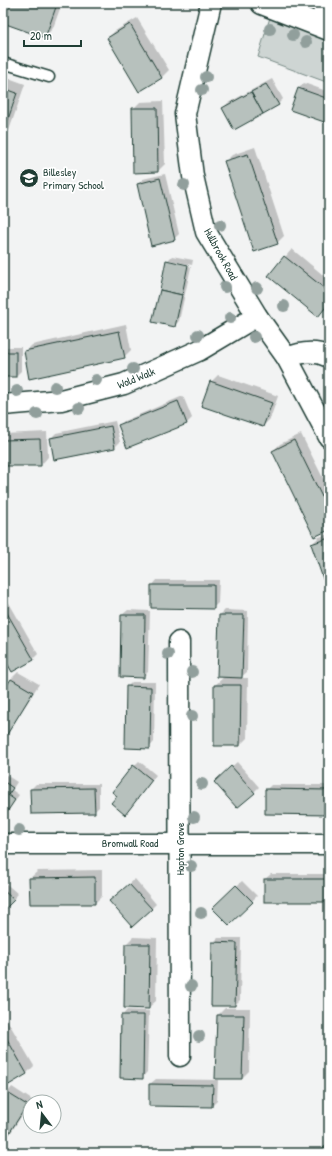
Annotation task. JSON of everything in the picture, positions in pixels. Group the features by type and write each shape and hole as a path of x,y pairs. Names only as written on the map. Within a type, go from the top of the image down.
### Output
{"street":[{"name":"Hullbrook Road","path":"211,3 185,114 193,176 206,232 257,316 287,358 329,437"},
{"path":"262,3 324,27 327,3"},
{"name":"Wold Walk","path":"3,405 61,400 124,384 200,350 257,316"},
{"path":"287,358 301,352 322,353 329,356"},
{"name":"Hopton Grove","path":"179,642 180,1056"},
{"name":"Bromwall Road","path":"3,844 329,844"}],"lane":[{"path":"3,63 50,77"}],"shaded area":[{"path":"271,14 329,37 329,83 258,57"}],"building":[{"path":"3,3 44,3 56,7 45,38 3,23"},
{"path":"130,24 162,78 139,92 107,38"},
{"path":"266,84 279,105 263,114 251,92"},
{"path":"3,88 17,93 3,134"},
{"path":"298,88 329,99 329,118 327,123 290,110"},
{"path":"251,92 263,114 234,130 222,108"},
{"path":"132,108 157,108 158,172 133,173"},
{"path":"248,154 278,244 254,252 224,161"},
{"path":"160,178 175,240 151,246 137,184"},
{"path":"284,256 329,292 329,303 318,317 268,276"},
{"path":"166,260 188,265 182,295 160,290"},
{"path":"160,290 182,295 175,327 152,322"},
{"path":"119,331 125,358 29,379 24,351"},
{"path":"3,352 16,352 16,377 3,377"},
{"path":"210,381 272,403 263,427 201,406"},
{"path":"178,401 187,424 127,448 118,425"},
{"path":"111,426 115,448 54,460 50,438"},
{"path":"40,439 41,466 3,466 3,440"},
{"path":"294,440 329,511 329,530 314,537 272,451"},
{"path":"329,538 329,596 311,544"},
{"path":"151,585 214,585 214,609 151,608"},
{"path":"3,606 34,660 12,672 3,656"},
{"path":"121,615 145,615 144,678 120,677"},
{"path":"219,615 244,615 242,678 217,677"},
{"path":"11,679 33,692 3,741 3,691"},
{"path":"214,685 241,685 240,746 214,746"},
{"path":"126,686 151,687 150,749 125,748"},
{"path":"133,765 152,780 125,815 111,803 117,796 112,792"},
{"path":"231,766 255,793 237,808 214,782"},
{"path":"3,781 13,788 8,795 15,800 7,812 3,809"},
{"path":"94,788 95,813 31,814 30,789"},
{"path":"265,789 328,790 328,815 265,814"},
{"path":"95,877 95,904 30,904 29,878"},
{"path":"264,879 329,879 329,902 264,902"},
{"path":"129,884 152,909 132,927 109,901"},
{"path":"236,885 253,902 229,925 212,908"},
{"path":"3,890 14,900 3,911"},
{"path":"212,942 237,943 235,1006 211,1006"},
{"path":"125,944 150,944 149,1009 124,1008"},
{"path":"121,1015 144,1015 143,1079 120,1078"},
{"path":"217,1015 244,1015 242,1079 215,1079"},
{"path":"3,1032 27,1074 7,1086 3,1080"},
{"path":"149,1084 213,1085 212,1107 149,1106"},
{"path":"6,1092 22,1102 22,1113 3,1143 3,1097"},
{"path":"329,1142 329,1153 319,1153"}],"place":[{"name":"Billesley Primary School","path":"29,178"}]}
